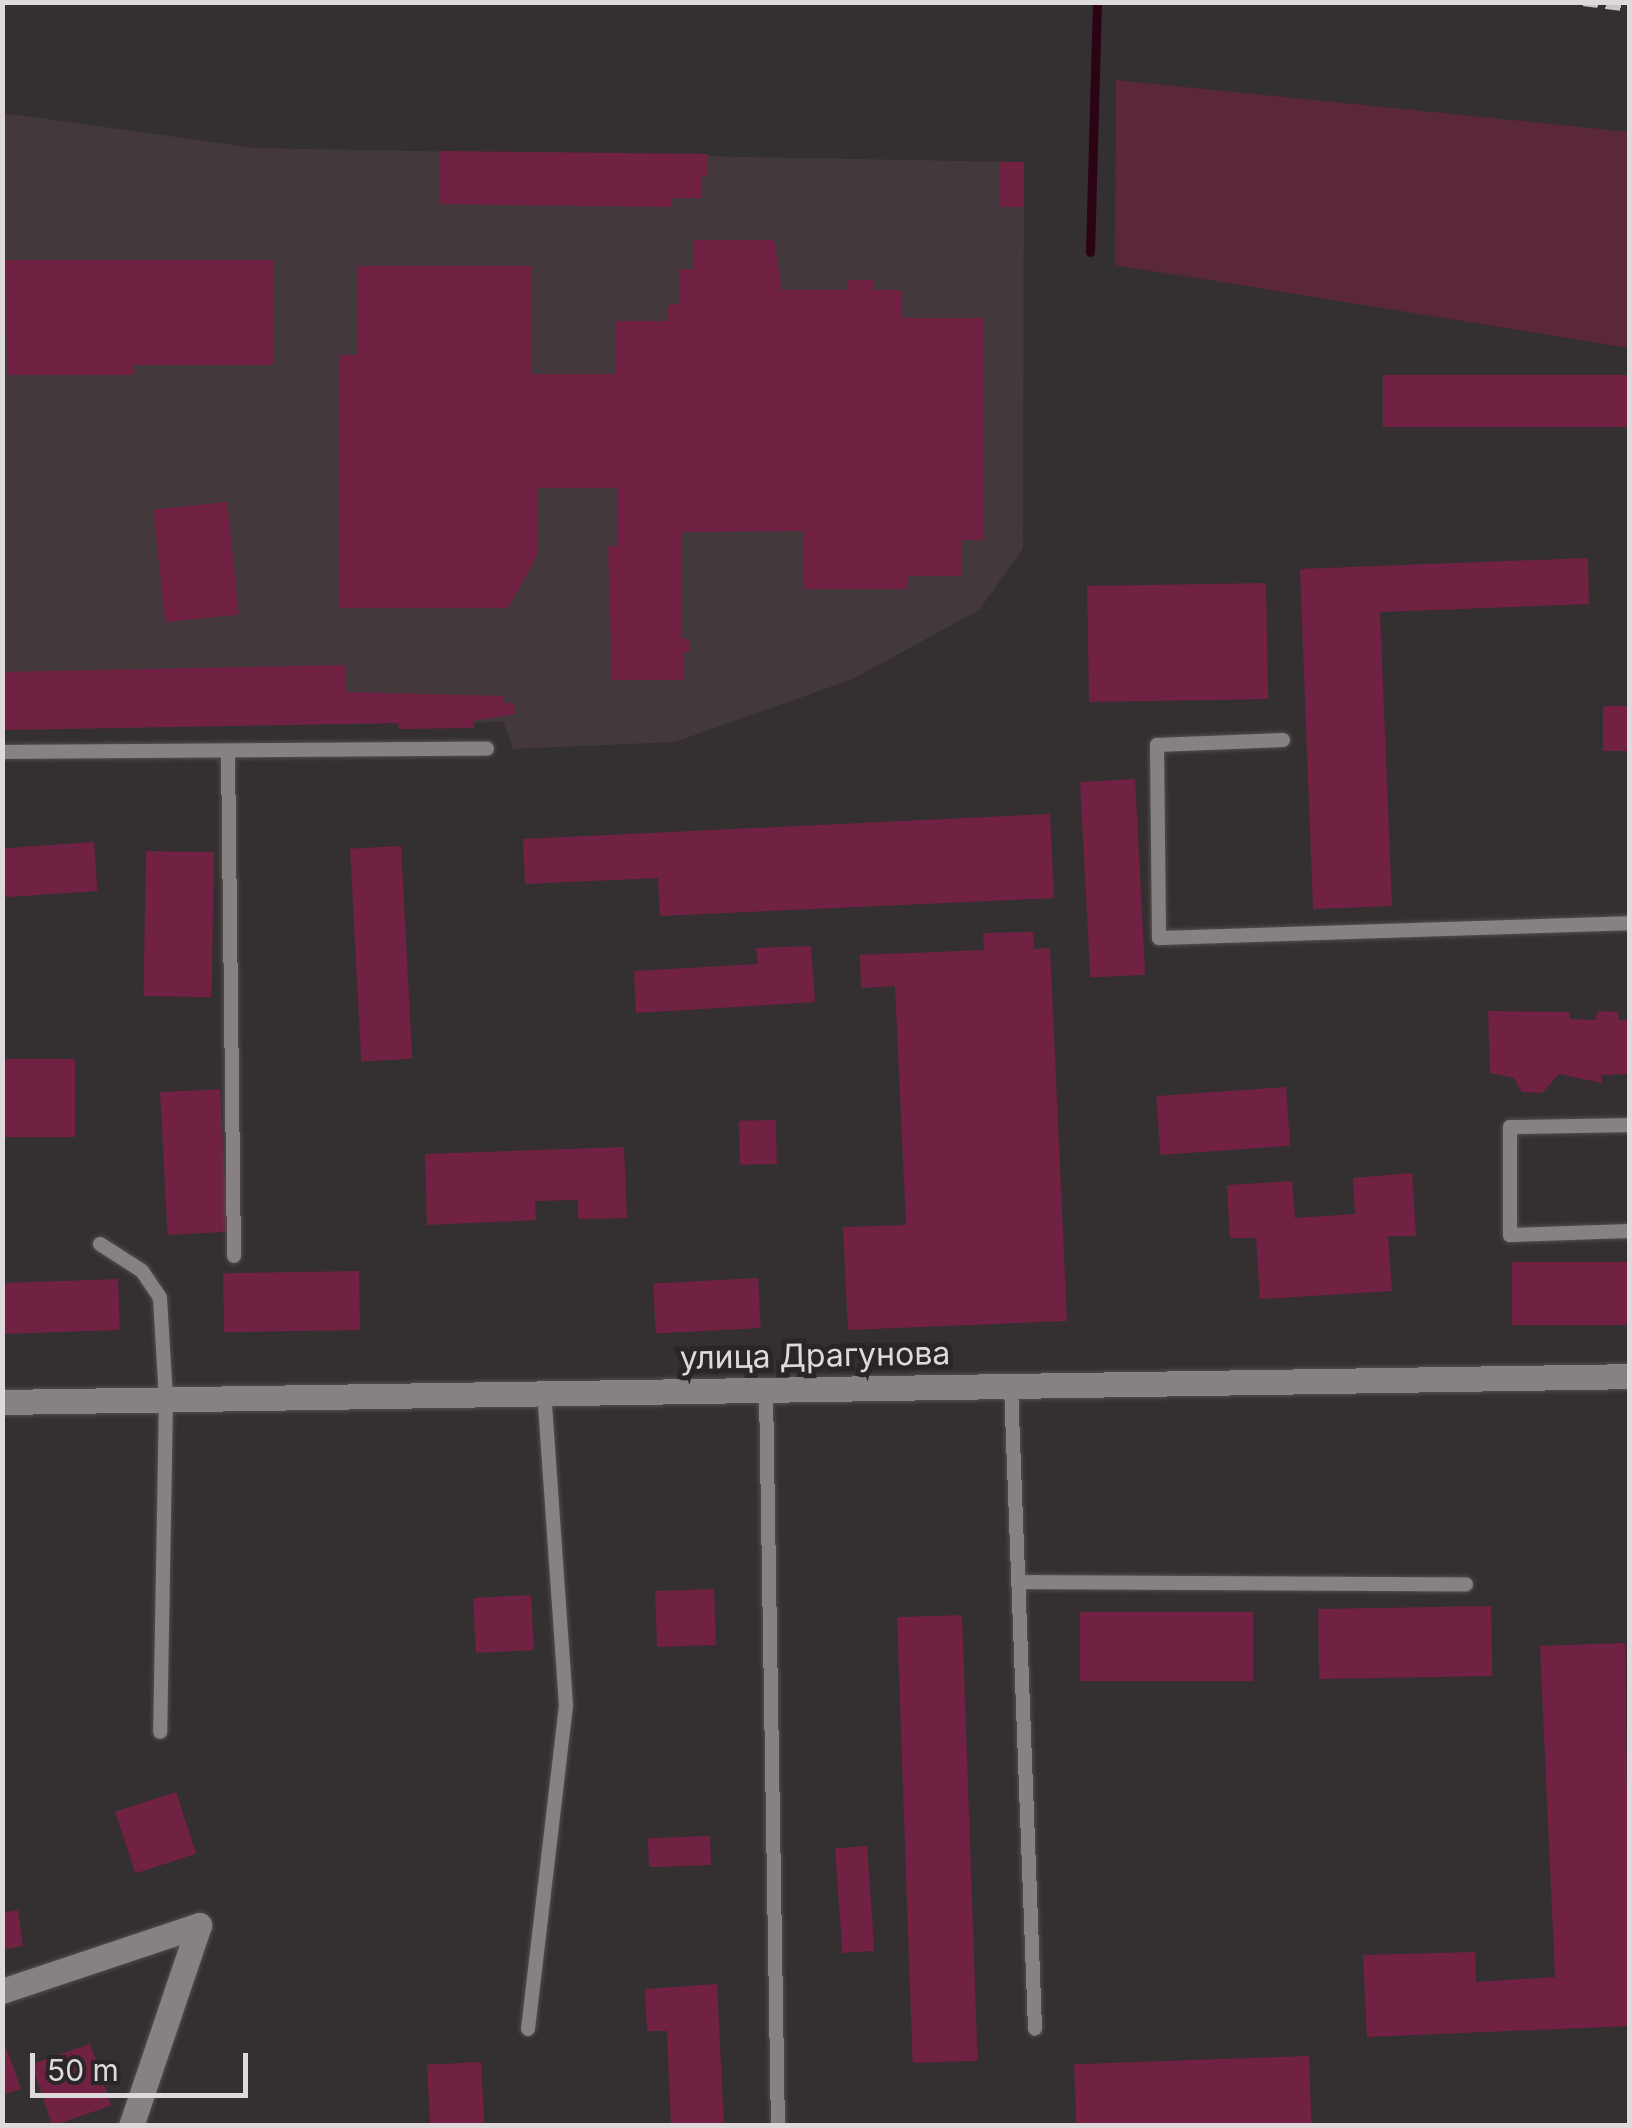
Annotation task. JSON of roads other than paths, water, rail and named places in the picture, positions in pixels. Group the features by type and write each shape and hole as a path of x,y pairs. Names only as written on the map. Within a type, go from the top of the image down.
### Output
{"main road":[{"name":"улица Драгунова","path":"2,1402 1630,1376"},
{"path":"2,1991 199,1925 131,2126"}],"lane":[{"path":"1283,740 1157,745 1159,938 1630,922"},
{"path":"2,752 487,749"},
{"path":"228,750 234,1256"},
{"path":"1630,1125 1510,1127 1510,1235 1630,1231"},
{"path":"100,1244 142,1271 160,1298 166,1399 160,1732"},
{"path":"1011,1386 1035,2029"},
{"path":"766,1390 778,2126"},
{"path":"528,2029 566,1705 544,1393"},
{"path":"1018,1582 1466,1584"}],"waterway":[{"path":"1090,252 1097,2"}],"railway":[{"path":"1583,2 1630,8"}]}
